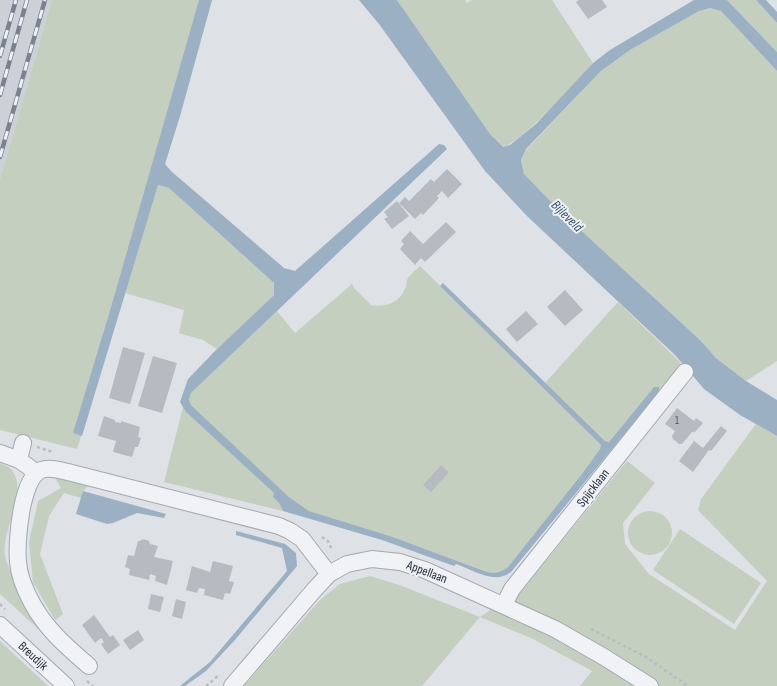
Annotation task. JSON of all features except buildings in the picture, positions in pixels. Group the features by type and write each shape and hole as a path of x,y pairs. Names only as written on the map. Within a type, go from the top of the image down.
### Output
{"street":[{"name":"Spijcklaan","path":"504,605 512,589 684,372"},
{"path":"19,460 23,443"},
{"path":"0,453 30,466 36,474"},
{"path":"89,666 69,649 43,623 31,602 22,581 18,563 17,540 25,493 32,477 40,470 50,469 68,472 279,526 302,539 329,574"},
{"name":"Appellaan","path":"232,686 329,574 347,564 372,559 400,562 425,570 504,605 555,629 604,657 650,686"},
{"name":"Breudijk","path":"0,626 66,686"}],"shaded area":[{"path":"0,0 52,0 0,179"}],"green space":[{"path":"52,0 212,0 180,116 158,185 169,188 274,283 274,295 217,349 203,340 179,333 184,310 125,293 77,449 0,430 0,179"},
{"path":"397,0 465,0 467,3 472,0 552,0 593,63 536,123 524,134 502,147 490,134"},
{"path":"727,0 756,0 777,23 777,52"},
{"path":"710,8 721,11 777,71 777,361 746,381 716,358 700,340 561,212 524,174 521,160 526,150 601,71 630,50 699,11"},
{"path":"420,266 601,445 600,449 581,475 508,567 498,572 487,572 390,536 309,511 289,497 191,405 189,400 191,393 277,311 295,333 352,284 354,288 371,305 386,305 399,298 406,288 408,278"},
{"path":"618,302 681,363 666,385 659,392 659,387 654,387 609,442 605,441 545,383"},
{"path":"183,407 186,412 275,493 273,497 279,503 283,511 164,482"},
{"path":"756,424 777,436 777,686 580,686 592,671 533,639 480,617 525,587 627,461 655,483 623,523 625,544 649,574 735,630 767,581 698,510 701,499"},
{"path":"0,463 11,469 16,477 18,486 15,506 5,544 5,557 8,565 13,576 80,667 0,594"},
{"path":"70,477 90,484 83,491 81,498 64,493 49,516 40,554 63,614 55,620 33,582 29,542 38,501 61,488 55,478"},
{"path":"650,511 662,515 668,521 672,533 668,545 662,551 650,555 638,551 632,545 628,533 632,521 638,515"},
{"path":"680,529 761,583 734,624 653,570"},
{"path":"370,576 402,586 480,617 422,686 244,686 320,600 340,584"},
{"path":"0,641 48,686 0,686"}],"water":[{"path":"199,0 212,0 165,164 171,171 284,268 295,271 439,144 444,145 447,149 191,393 189,400 191,405 289,497 309,511 390,536 490,573 496,573 508,567 600,449 601,445 440,286 443,283 605,441 609,442 654,387 659,387 659,392 511,572 505,576 491,577 477,573 456,564 454,566 382,540 283,511 279,503 273,497 274,493 186,412 180,402 188,379 274,295 274,283 169,188 158,185 82,436 73,433 112,304"},
{"path":"359,0 397,0 490,134 503,147 510,145 536,124 593,63 610,50 694,0 727,0 777,52 777,71 721,11 710,8 699,11 630,50 601,71 526,149 521,160 524,174 561,212 700,340 716,358 746,381 777,400 777,436 740,415 704,389 675,355 527,216 485,171 379,24"},
{"path":"756,0 766,0 777,12 777,23"},
{"path":"83,491 166,514 164,518 137,513 107,524 76,514"},
{"path":"236,531 285,544 296,553 297,566 234,641 206,671 185,686 180,686 210,662 287,571 282,548 236,535"}],"railway":[{"path":"0,56 16,0"},
{"path":"0,95 27,0"},
{"path":"0,157 45,0"}],"water label":[{"name":"Bijleveld","path":"567,216"}]}
